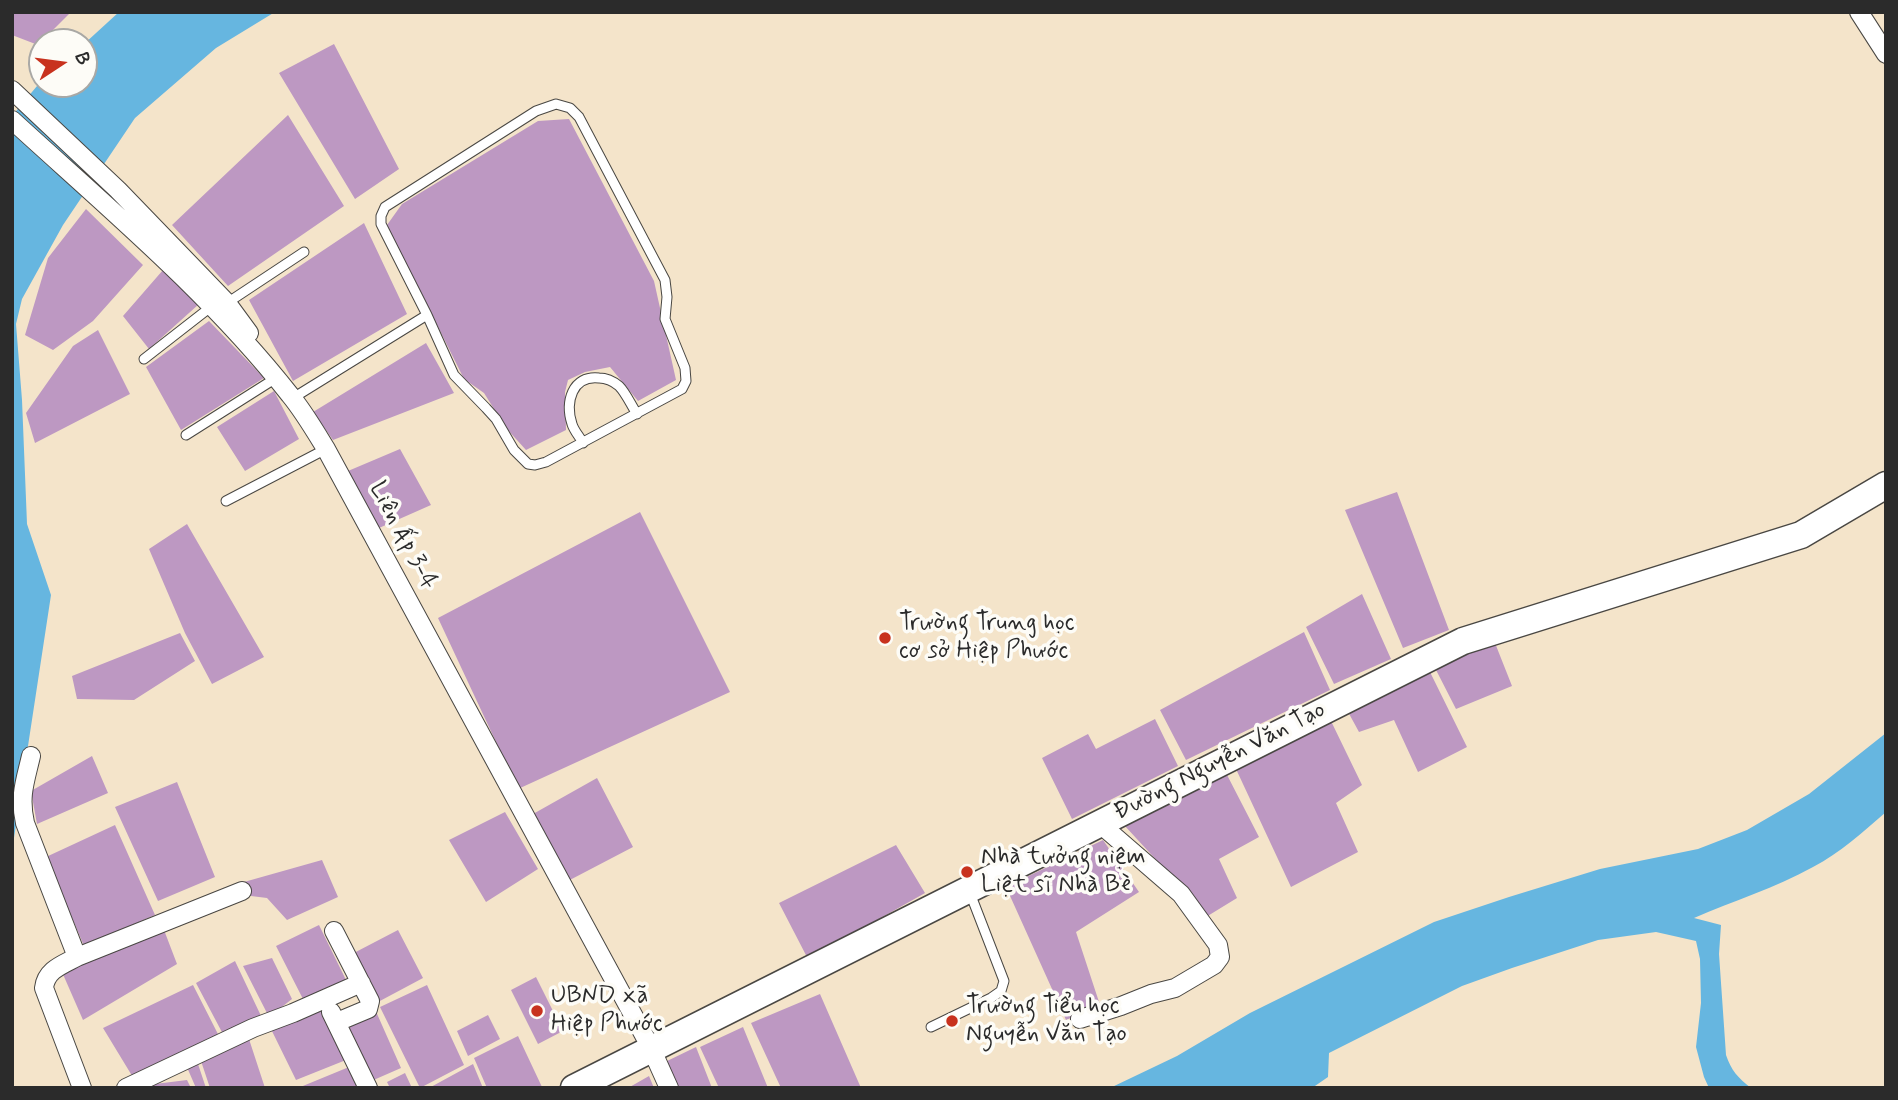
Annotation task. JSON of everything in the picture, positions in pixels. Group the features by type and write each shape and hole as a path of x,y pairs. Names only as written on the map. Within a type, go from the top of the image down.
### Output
{"main road":[{"name":"Đường Nguyễn Văn Tạo","path":"574,1088 1463,640 1801,535 1886,485"}],"street":[{"path":"1859,12 1886,54"},
{"path":"12,90 118,190 219,304"},
{"name":"Liên Ấp 3-4","path":"12,120 219,304 293,398 326,449 651,1048 669,1088"},
{"path":"31,756 22,798 25,823 77,957"},
{"path":"1080,1018 1175,988 1214,965 1220,957 1218,945 1181,894 1100,822"},
{"path":"82,1088 44,988 45,978 77,957 242,891"},
{"path":"334,931 370,1001 368,1009 337,1022"},
{"path":"126,1088 253,1028 361,983"},
{"path":"325,1000 368,1088"}],"lane":[{"path":"556,104 570,108 579,117 665,280 665,319 685,368 686,381 682,389 637,414 545,462 528,464 514,450 496,419 454,375 382,225 381,216 385,207 536,111 556,104"},
{"path":"145,359 219,304 303,252"},
{"path":"293,398 427,315"},
{"path":"583,443 572,425 570,409 572,393 579,382 592,377 607,379 620,387 637,414"},
{"path":"186,435 276,378"},
{"path":"226,501 326,449"},
{"path":"931,1027 991,998 1001,991 1004,981 968,888"}],"water":[{"path":"119,12 275,12 216,48 135,118 63,225 22,299 16,324 27,524 51,595 12,851 12,116 28,97 98,98 98,31"},
{"path":"1886,733 1886,812 1842,849 1799,875 1694,918 1721,925 1719,954 1726,1055 1742,1081 1751,1088 1709,1088 1696,1047 1701,1003 1700,959 1696,941 1656,932 1598,940 1462,986 1329,1053 1328,1077 1312,1088 1110,1088 1177,1056 1250,1013 1434,922 1600,869 1698,849 1747,830 1809,794"}],"building":[{"path":"12,12 69,14 55,28 28,28 28,41 12,35"},
{"path":"334,44 399,169 355,199 279,73"},
{"path":"288,115 344,206 228,286 172,225"},
{"path":"569,119 654,281 676,380 638,401 610,367 585,372 568,380 565,392 566,430 526,450 506,428 484,393 464,379 387,225 402,204 538,121"},
{"path":"86,209 143,265 93,321 53,350 25,335 48,258"},
{"path":"364,223 407,314 293,381 249,300"},
{"path":"163,270 199,304 149,349 123,316"},
{"path":"209,321 264,378 181,430 146,367"},
{"path":"98,330 130,394 35,443 26,413 73,346"},
{"path":"426,343 454,393 333,440 313,412"},
{"path":"274,391 299,439 245,471 217,427"},
{"path":"400,449 431,505 379,528 348,471"},
{"path":"1397,492 1449,630 1403,648 1345,510"},
{"path":"640,512 730,692 518,789 438,618"},
{"path":"187,524 264,657 212,684 185,633 149,549"},
{"path":"1362,594 1391,659 1334,684 1306,627"},
{"path":"1304,632 1330,690 1186,760 1160,710"},
{"path":"180,633 195,661 134,700 77,699 72,676"},
{"path":"1495,643 1512,686 1456,709 1434,666"},
{"path":"1430,672 1467,747 1418,772 1394,720 1359,732 1347,710"},
{"path":"1155,719 1178,766 1072,819 1042,758 1088,734 1096,749"},
{"path":"1330,719 1362,785 1336,803 1358,852 1291,887 1236,769"},
{"path":"92,756 108,793 37,824 31,791"},
{"path":"1225,771 1259,837 1219,859 1237,898 1206,917 1124,825"},
{"path":"597,778 633,847 566,882 533,814"},
{"path":"177,782 215,877 158,901 115,807"},
{"path":"505,812 538,869 486,902 449,840"},
{"path":"115,825 155,915 84,946 46,857"},
{"path":"1103,840 1139,892 1076,932 1100,1005 1066,1020 1006,887"},
{"path":"896,845 925,893 808,959 779,903"},
{"path":"322,860 338,897 287,920 267,898 251,896 244,882"},
{"path":"319,925 346,980 303,999 276,946"},
{"path":"164,930 177,964 83,1020 62,972"},
{"path":"398,930 423,978 378,1002 350,955"},
{"path":"272,958 292,999 269,1017 243,966"},
{"path":"235,961 262,1018 224,1036 196,983"},
{"name":"UBND xã Hiệp Phước","path":"536,977 563,1031 538,1044 511,990"},
{"path":"193,985 220,1038 134,1079 103,1028"},
{"path":"427,985 464,1065 420,1088 380,1007"},
{"path":"820,994 861,1088 781,1088 751,1023"},
{"path":"319,1006 346,1060 296,1080 269,1025"},
{"path":"374,1007 401,1068 369,1082 341,1023"},
{"path":"488,1015 500,1039 468,1056 457,1031"},
{"path":"743,1027 768,1088 719,1088 700,1047"},
{"path":"248,1036 265,1088 210,1088 201,1061"},
{"path":"518,1036 542,1087 487,1088 474,1058"},
{"path":"696,1047 712,1088 674,1088 663,1063"},
{"path":"197,1061 206,1088 196,1088 186,1065"},
{"path":"473,1064 483,1088 429,1088"},
{"path":"349,1067 359,1085 351,1088 298,1088"},
{"path":"405,1073 412,1088 390,1088 387,1082"},
{"path":"649,1076 654,1088 628,1088"},
{"path":"187,1080 191,1088 147,1088 147,1085"}],"place":[{"name":"Trường Trung học cơ sở Hiệp Phước","path":"885,638"},
{"name":"Nhà tưởng niệm Liệt sĩ Nhà Bè","path":"967,872"},
{"name":"UBND xã Hiệp Phước","path":"537,1011"},
{"name":"Trường Tiểu học Nguyễn Văn Tạo","path":"952,1021"}]}
